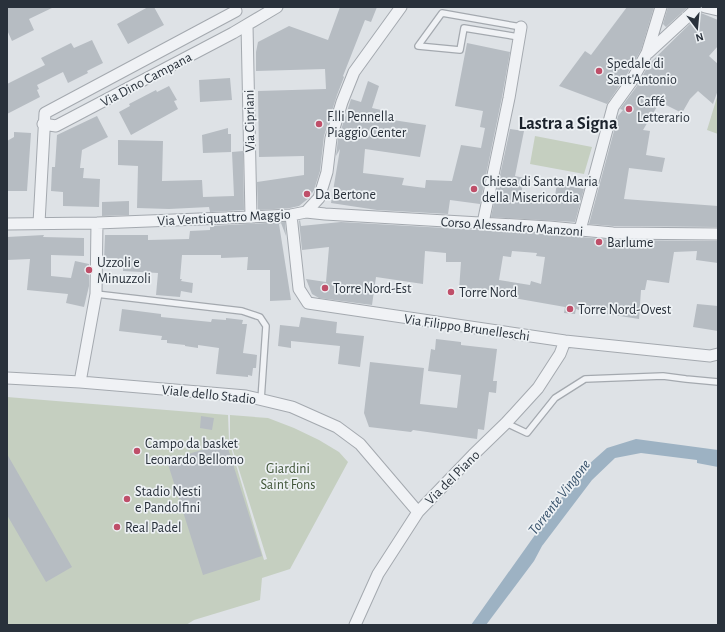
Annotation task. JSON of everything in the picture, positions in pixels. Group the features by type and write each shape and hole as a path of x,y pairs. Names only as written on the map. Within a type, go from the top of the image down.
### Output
{"street":[{"name":"Via Dino Campana","path":"235,9 44,118 56,126 247,25 277,7"},
{"name":"Via Ventiquattro Maggio","path":"7,224 97,223 251,217 306,212 319,198 327,172 332,138 342,102 354,72 401,7"},
{"path":"580,230 613,107 631,82 647,53 661,7"},
{"path":"647,53 698,7"},
{"path":"705,7 718,10"},
{"path":"235,9 247,25"},
{"name":"Via Cipriani","path":"247,25 251,217"},
{"path":"483,223 509,98 520,32"},
{"path":"38,223 44,118"},
{"name":"Corso Alessandro Manzoni","path":"306,212 613,233 718,234"},
{"name":"Via Filippo Brunelleschi","path":"291,214 299,289 308,304 565,341 710,356 718,354"},
{"path":"80,382 96,294 97,223"},
{"name":"Via del Piano","path":"355,625 378,574 418,512 506,423 538,388 560,354 565,341"},
{"name":"Viale dello Stadio","path":"7,378 80,382 246,396 292,407 337,427 360,444 418,512"}],"lane":[{"path":"442,13 520,32 464,28 460,50 418,46 442,13"},
{"path":"96,294 242,311 260,317 266,326 261,400"},
{"path":"506,423 527,433 555,398 585,379 663,376 718,382"}],"green space":[{"path":"718,94 718,134 707,130"},
{"path":"535,136 592,147 584,174 530,164"},
{"name":"Stadio Nesti e Pandolfini","path":"7,397 228,415 229,441 264,560 267,559 230,441 230,415 268,418 294,428 339,452 348,462 290,569 262,578 260,600 194,620 186,625 7,625"}],"water":[{"path":"636,439 718,450 718,467 697,463 697,460 641,453 615,458 592,480 542,546 534,561 486,625 471,625 579,473 607,448"}],"building":[{"path":"7,7 54,7 29,19 34,30 12,41 7,30"},
{"path":"148,7 154,7 164,25 128,44 117,24"},
{"path":"340,7 377,7 371,22 365,20 343,76 344,77 324,136 320,171 314,190 309,198 299,206 258,210 257,182 304,175 304,156 259,157 258,91 326,89 325,69 256,71 256,52 258,42 289,26 328,40"},
{"name":"Spedale di Sant'Antonio","path":"627,7 654,7 641,50 625,78 607,104 559,86 585,51 591,55"},
{"path":"668,7 687,8 666,27 663,24"},
{"path":"701,13 718,20 718,46 709,56 718,64 718,90 713,104 698,91 690,99 682,113 664,104 663,108 658,105 643,130 650,131 646,155 665,158 662,172 629,168 624,199 718,206 718,227 613,226 589,224 618,116 623,110 620,109 637,86 649,64"},
{"path":"92,40 103,63 87,71 88,73 68,83 63,72 37,85 39,89 37,90 40,97 7,114 7,84 45,65 41,58 71,43 74,48"},
{"path":"467,43 510,52 480,204 450,200 448,214 377,210 331,203 340,149 336,156 338,139 351,99 361,102 368,81 379,86 372,108 386,111 386,119 426,125 420,157 365,149 363,173 404,178 402,185 425,188 426,180 452,181 461,145 481,148 485,128 480,127 483,111 455,106"},
{"path":"230,78 232,100 200,102 199,80"},
{"path":"169,86 177,100 174,101 178,109 131,135 119,112 130,106 129,104 156,90 157,92"},
{"path":"97,116 108,137 82,150 80,168 84,168 83,178 100,179 99,207 63,206 63,192 51,191 52,167 55,167 57,135"},
{"path":"228,128 228,134 231,134 231,152 203,153 202,135"},
{"path":"510,129 524,131 515,176 524,178 521,195 554,201 557,184 584,189 575,222 491,217"},
{"path":"14,132 31,133 27,191 7,191 7,141 14,137"},
{"path":"118,140 163,141 162,181 202,180 203,197 234,196 232,152 243,151 244,210 210,212 209,207 169,209 137,208 138,166 118,165"},
{"path":"129,201 129,215 102,216 102,202"},
{"path":"300,220 301,226 341,222 548,234 613,240 718,241 718,263 696,260 697,251 674,252 669,283 647,280 645,290 641,290 639,319 607,314 608,308 580,306 579,310 576,309 575,314 564,313 565,307 502,296 503,292 480,289 479,293 459,290 461,262 446,262 446,253 425,251 423,284 376,277 372,305 319,298 312,294 306,279 326,282 329,247 302,250","holes":["512,251 537,253 536,256 545,257 541,284 531,281 530,285 499,280 503,256 511,257"]},
{"path":"285,222 286,236 281,223 279,224 291,300 270,301 270,270 247,270 248,257 221,258 221,255 182,255 180,279 182,279 181,281 193,283 192,293 181,291 180,297 156,295 158,273 123,271 124,261 104,260 105,235 148,235 148,240 189,239 190,231 210,230 210,226"},
{"path":"44,235 43,237 84,238 84,256 51,255 51,276 71,278 75,261 89,264 89,286 84,307 66,303 68,294 27,290 30,259 7,260 7,237"},
{"path":"697,304 718,306 718,331 693,327"},
{"path":"122,309 161,314 161,317 211,322 212,319 226,320 226,318 243,320 242,324 247,324 243,353 257,355 256,368 253,368 252,376 248,375 248,377 216,374 219,348 198,345 198,348 167,343 167,340 161,340 162,336 119,331"},
{"path":"301,317 337,322 336,333 364,336 360,367 338,364 340,346 291,341 291,348 278,346 280,325 299,327"},
{"path":"436,339 461,342 461,345 497,349 493,381 497,381 496,393 489,392 484,430 478,429 477,439 413,430 411,432 369,427 364,413 370,362 424,368 420,404 457,408 461,375 428,371 431,349 435,350"},
{"path":"201,416 214,418 212,430 200,428"},
{"path":"226,442 262,556 203,575 167,461"},
{"path":"7,454 72,567 46,582 7,515"}],"place":[{"name":"Spedale di Sant'Antonio","path":"599,71"},
{"name":"Caffé Letterario","path":"629,109"},
{"name":"F.lli Pennella Piaggio Center","path":"319,124"},
{"name":"Chiesa di Santa Maria della Misericordia","path":"474,189"},
{"name":"Da Bertone","path":"307,194"},
{"name":"Barlume","path":"599,242"},
{"name":"Uzzoli e Minuzzoli","path":"89,270"},
{"name":"Torre Nord-Est","path":"325,288"},
{"name":"Torre Nord","path":"451,292"},
{"name":"Torre Nord-Ovest","path":"570,309"},
{"name":"Campo da basket Leonardo Bellomo","path":"137,451"},
{"name":"Stadio Nesti e Pandolfini","path":"127,499"},
{"name":"Real Padel","path":"117,527"}],"district":[{"name":"Lastra a Signa","path":"568,123"}],"park label":[{"name":"Giardini Saint Fons","path":"288,476"}],"water label":[{"name":"Torrente Vingone","path":"559,497"}]}
